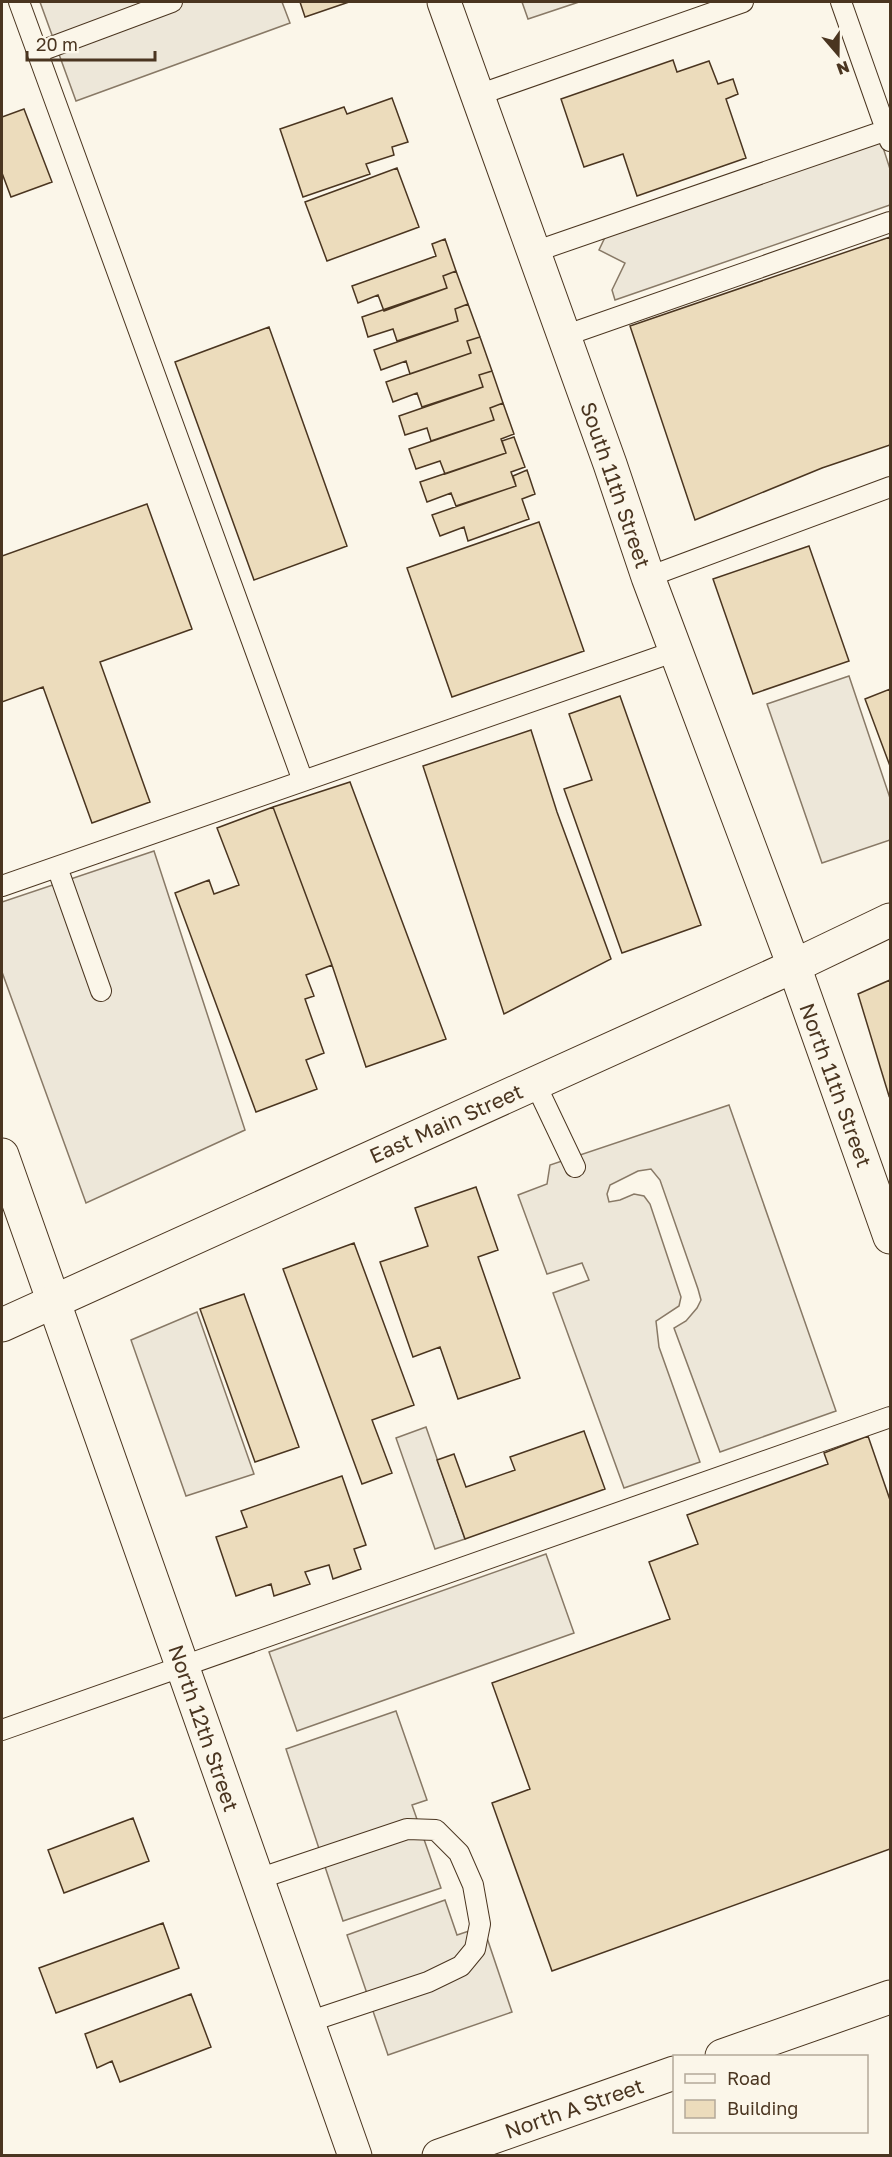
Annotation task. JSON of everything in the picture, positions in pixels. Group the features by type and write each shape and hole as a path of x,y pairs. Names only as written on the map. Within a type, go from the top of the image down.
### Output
{"main road":[{"name":"South 11th Street","path":"444,2 648,576 794,966"},
{"name":"East Main Street","path":"2,1325 891,920"},
{"name":"North 11th Street","path":"794,966 891,1237"},
{"name":"North 12th Street","path":"2,1155 355,2156"},
{"path":"725,2055 891,1997"},
{"name":"North A Street","path":"439,2156 673,2074"}],"lane":[{"path":"19,2 303,781"},
{"path":"38,52 172,2"},
{"path":"478,95 743,2"},
{"path":"534,252 889,136 841,2"},
{"path":"564,336 891,222"},
{"path":"648,576 891,488"},
{"path":"2,886 676,651"},
{"path":"57,867 101,991"},
{"path":"534,1083 575,1167"},
{"path":"2,1730 891,1417"},
{"path":"258,1879 407,1829 426,1829 436,1830 459,1853 473,1885 480,1924 475,1949 461,1966 428,1982 308,2022"}],"shaded area":[{"path":"40,2 282,2 290,23 76,101"},
{"path":"522,2 579,2 528,19"},
{"path":"880,138 890,169 890,205 615,300 612,290 625,263 599,250 608,231"},
{"path":"849,676 890,798 890,840 822,863 767,704"},
{"path":"154,851 245,1130 86,1203 2,972 2,902"},
{"path":"729,1105 836,1411 720,1452 674,1328 686,1321 697,1308 701,1300 698,1289 660,1180 651,1169 638,1171 610,1185 607,1194 609,1202 634,1194 644,1196 650,1204 681,1297 679,1306 656,1321 659,1347 700,1462 624,1488 553,1293 589,1280 582,1263 547,1274 518,1195 547,1184 550,1165"},
{"path":"197,1312 254,1474 186,1496 131,1340"},
{"path":"426,1427 465,1539 435,1549 396,1438"},
{"path":"546,1554 574,1633 297,1731 269,1652"},
{"path":"396,1711 427,1800 412,1805 441,1888 343,1921 286,1749"},
{"path":"445,1900 457,1935 469,1931 486,1935 512,2012 388,2055 347,1935"}],"building":[{"path":"300,2 349,2 305,17"},
{"path":"673,60 677,72 709,61 718,84 733,79 738,94 726,99 746,158 637,196 623,154 584,167 561,99"},
{"path":"392,98 408,142 392,147 394,155 366,164 370,174 303,197 280,129 344,107 347,114"},
{"path":"24,109 52,182 11,197 2,173 2,117"},
{"path":"397,168 419,227 327,261 305,202"},
{"path":"890,237 890,445 822,468 695,520 630,326"},
{"path":"445,239 456,271 443,276 447,288 384,311 378,295 358,303 352,286 436,256 432,244"},
{"path":"456,271 468,304 455,309 458,321 397,341 393,329 368,337 362,317 447,288 443,276"},
{"path":"468,304 480,337 467,341 471,353 410,374 406,361 381,370 374,350 458,321 455,309"},
{"path":"269,327 347,546 254,580 175,362"},
{"path":"480,337 492,371 479,375 483,387 422,407 417,393 393,402 386,382 471,353 467,341"},
{"path":"492,371 503,403 490,408 494,420 431,441 427,428 405,435 399,416 483,387 479,375"},
{"path":"503,403 514,434 501,439 506,453 445,474 440,461 416,469 409,449 494,420 490,408"},
{"path":"514,437 525,467 511,472 516,486 456,506 451,493 427,502 420,482 506,453 502,441"},
{"path":"527,470 535,494 522,499 529,519 468,541 464,527 440,536 432,515 516,486 513,476"},
{"path":"147,504 192,629 100,662 150,802 92,823 43,687 2,702 2,556"},
{"path":"539,522 584,651 452,697 407,568"},
{"path":"809,546 849,661 753,694 713,579"},
{"path":"890,689 890,766 865,699"},
{"path":"620,696 701,925 622,953 564,789 592,780 569,714"},
{"path":"531,730 557,812 611,959 504,1014 423,766"},
{"path":"350,782 446,1039 366,1067 332,965 273,807"},
{"path":"273,807 332,965 306,975 314,996 305,999 324,1053 306,1060 317,1089 256,1112 175,893 209,880 214,894 239,885 217,828"},
{"path":"890,980 890,1095 889,1096 858,994"},
{"path":"476,1187 498,1250 478,1257 520,1378 458,1399 440,1347 413,1357 380,1262 428,1246 415,1208"},
{"path":"354,1243 414,1405 372,1420 392,1473 362,1484 283,1269"},
{"path":"244,1294 299,1447 255,1462 200,1309"},
{"path":"584,1431 605,1489 465,1539 437,1460 454,1454 466,1487 515,1470 510,1457"},
{"path":"868,1436 890,1500 890,1849 552,1971 492,1803 530,1789 492,1683 670,1619 649,1562 698,1544 687,1515 828,1464 824,1453"},
{"path":"342,1476 366,1545 354,1549 361,1569 333,1579 329,1565 305,1572 310,1584 274,1596 271,1584 236,1596 216,1537 247,1527 241,1511"},
{"path":"133,1818 149,1861 64,1893 48,1850"},
{"path":"163,1923 179,1968 56,2013 39,1968"},
{"path":"191,1994 211,2047 120,2082 112,2061 97,2068 85,2034"}]}
